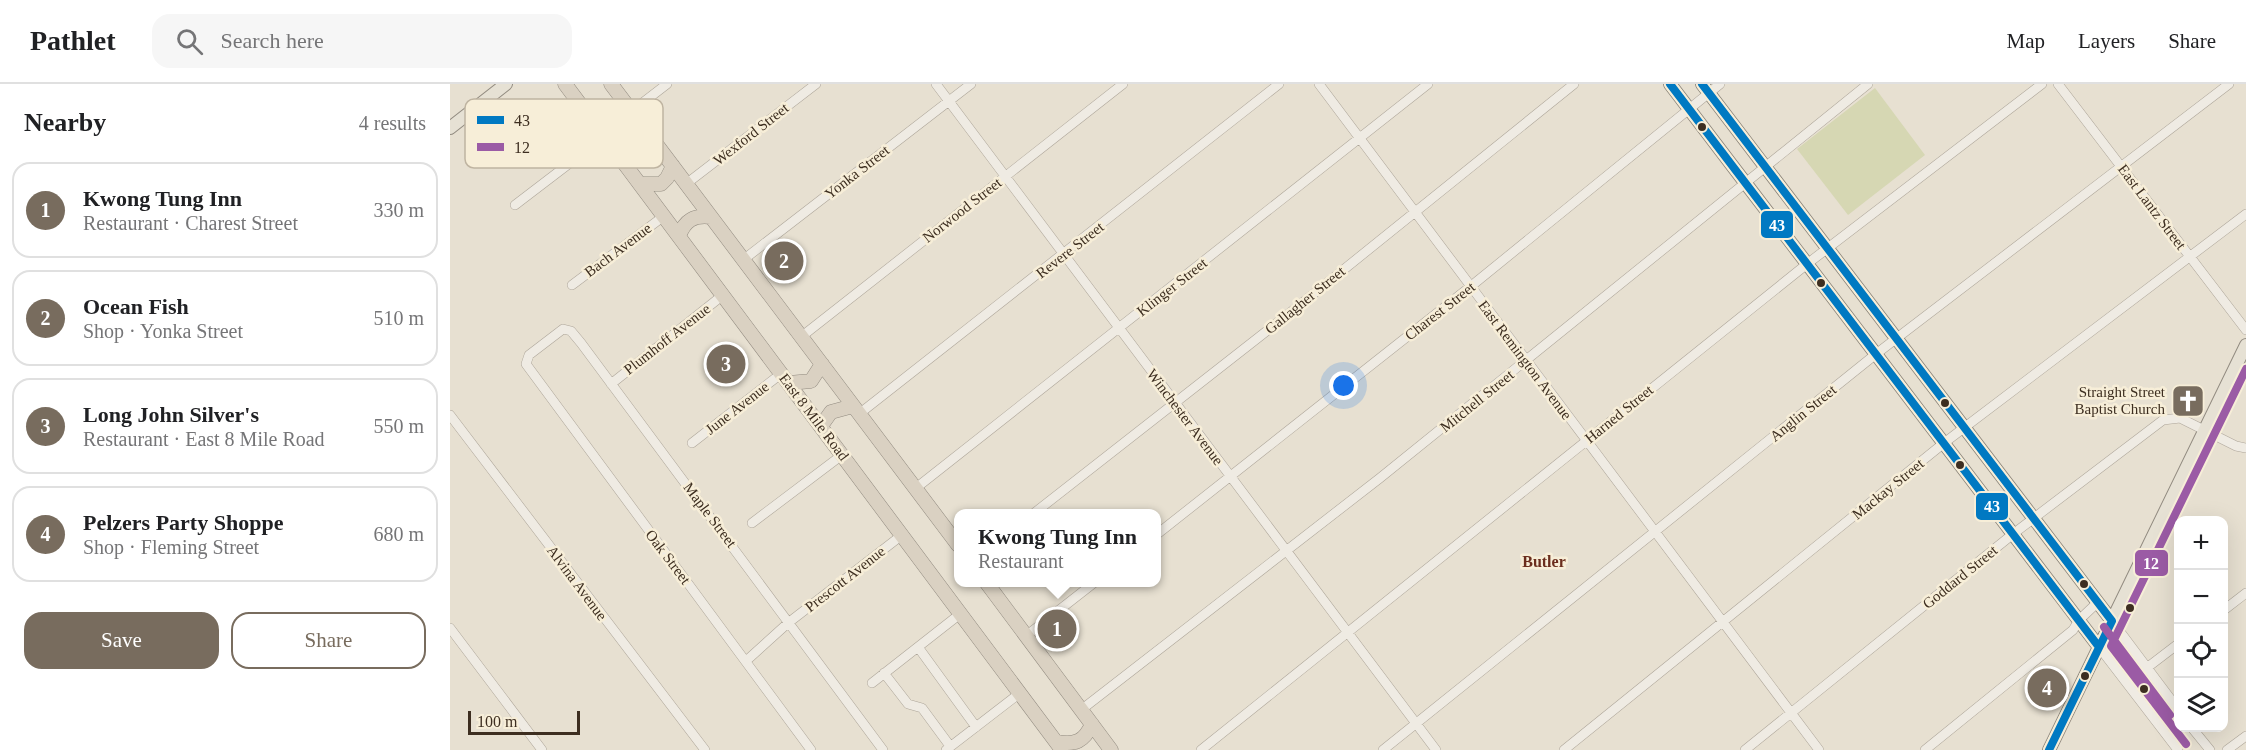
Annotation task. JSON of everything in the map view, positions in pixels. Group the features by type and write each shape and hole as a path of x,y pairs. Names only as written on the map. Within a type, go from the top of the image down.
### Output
{"highway":[{"name":"East 8 Mile Road","path":"565,84 576,99"},
{"path":"611,84 623,99"},
{"path":"663,153 954,540"},
{"path":"640,184 660,184 667,178 673,166"},
{"name":"East 8 Mile Road","path":"628,168 1060,746"},
{"path":"679,236 684,224 691,218 711,217"},
{"path":"786,378 811,381 822,364"},
{"path":"821,426 831,412 856,410"},
{"path":"990,587 1111,750"},
{"path":"1060,746 1078,742 1086,735 1092,724"}],"main road":[{"path":"487,99 506,84"},
{"path":"1670,84 2099,647"},
{"path":"1705,89 2112,621"},
{"path":"450,128 465,116"},
{"path":"2049,750 2246,345"}],"street":[{"path":"648,99 667,84"},
{"name":"Wexford Street","path":"686,184 816,84"},
{"name":"Winchester Avenue","path":"936,84 1436,750"},
{"name":"Yonka Street","path":"743,260 971,84"},
{"name":"Norwood Street","path":"801,337 1123,84"},
{"name":"Revere Street","path":"856,410 1064,255 1279,84"},
{"name":"East Remington Avenue","path":"1319,84 1585,442 1819,750"},
{"name":"Klinger Street","path":"916,488 1428,84"},
{"name":"Gallagher Street","path":"1038,509 1175,403 1574,84"},
{"name":"Charest Street","path":"1161,531 1470,287 1689,110 1705,89 1720,84"},
{"name":"Mitchell Street","path":"1081,710 1286,552 1526,362 1868,84"},
{"name":"Harned Street","path":"1201,750 1827,248 2042,84"},
{"name":"East Lantz Street","path":"2058,84 2246,330"},
{"name":"Anglin Street","path":"1383,750 1896,338 2229,84"},
{"path":"515,205 563,168"},
{"name":"Mackay Street","path":"1564,750 1944,443 2246,214"},
{"name":"Bach Avenue","path":"572,285 663,216"},
{"name":"Plumhoff Avenue","path":"611,384 723,295"},
{"name":"Maple Street","path":"526,364 529,355 563,329 567,329 581,343 883,750"},
{"name":"Oak Street","path":"526,364 811,750"},
{"name":"June Avenue","path":"692,443 786,378"},
{"name":"Alvina Avenue","path":"450,416 705,750"},
{"name":"Goddard Street","path":"1745,750 2013,534 2167,418 2180,418 2236,446 2246,448"},
{"path":"752,524 842,455"},
{"name":"Prescott Avenue","path":"746,661 788,623 902,535"},
{"path":"1026,636 1089,587"},
{"path":"2228,606 2246,593"},
{"path":"1925,750 2073,630 2079,620 2097,603"},
{"path":"872,683 960,614"},
{"path":"2112,621 2174,704"},
{"path":"450,628 542,750"},
{"path":"918,647 976,727"},
{"path":"2099,647 2178,750"},
{"path":"2127,683 2174,647"},
{"path":"884,673 908,704 921,708 948,748 1020,693"},
{"path":"2195,732 2210,750"},
{"path":"2227,750 2246,736"}],"green space":[{"path":"1875,88 1925,155 1848,215 1797,149"}],"transit line":[{"name":"43","path":"1670,84 2099,647"},
{"name":"43","path":"1702,84 2112,621 2049,750"},
{"name":"12","path":"2186,744 2111,646 2246,369"},
{"name":"12","path":"2104,627 2170,715"}],"place":[{"name":"Ocean Fish","path":"784,261"},
{"name":"Long John Silver's","path":"726,364"},
{"name":"Straight Street Baptist Church","path":"2188,401"},
{"name":"Kwong Tung Inn","path":"1057,629"},
{"name":"Pelzers Party Shoppe","path":"2047,688"}],"district":[{"name":"Butler","path":"1544,561"}]}
